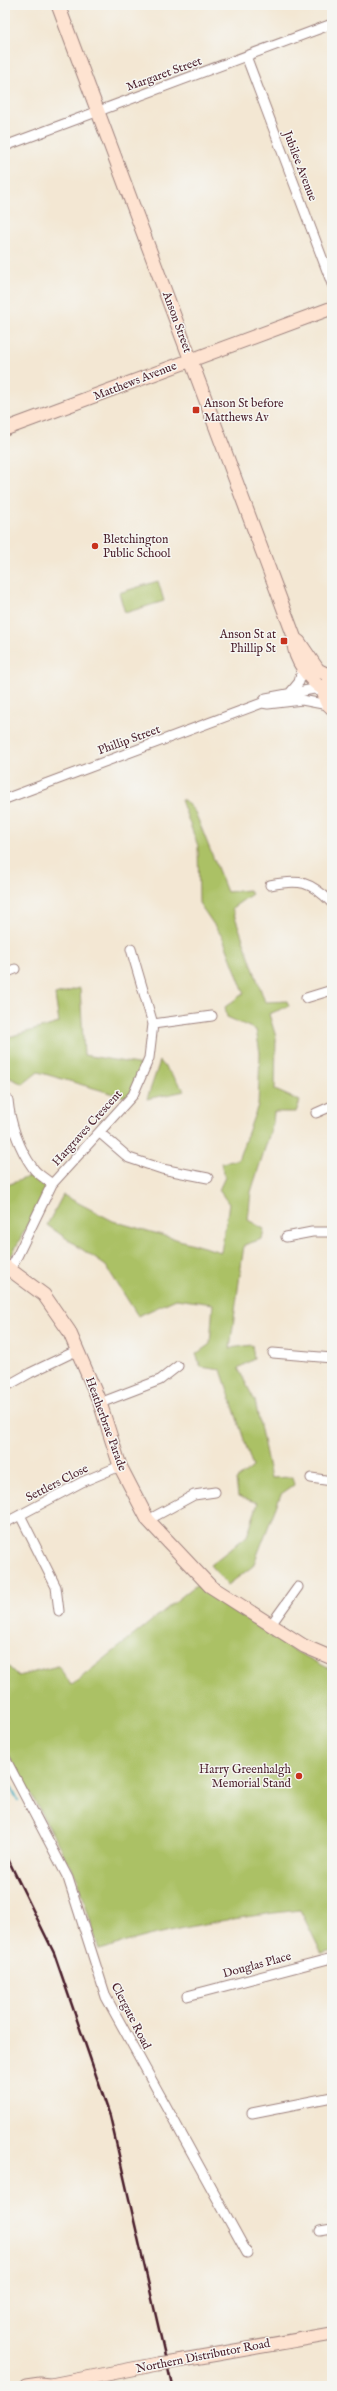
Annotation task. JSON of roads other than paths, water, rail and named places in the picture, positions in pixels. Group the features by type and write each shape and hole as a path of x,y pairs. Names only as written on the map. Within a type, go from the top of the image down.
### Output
{"street":[{"name":"Anson Street","path":"58,5 295,639 299,642 318,670 329,692"},
{"name":"Margaret Street","path":"5,146 332,24"},
{"name":"Jubilee Avenue","path":"246,56 332,284"},
{"name":"Matthews Avenue","path":"5,429 190,359 332,308"},
{"name":"Anson Street","path":"295,639 293,644 303,668 318,686 329,692"},
{"path":"290,693 299,682 303,668"},
{"name":"Phillip Street","path":"262,703 266,698 314,689 329,692"},
{"name":"Phillip Street","path":"5,799 262,703 268,704 302,700 329,692"},
{"path":"270,885 292,880 316,888 332,903"},
{"name":"Hargraves Crescent","path":"8,1268 52,1184 133,1095 149,1058 153,1024 131,949"},
{"path":"5,972 15,969"},
{"path":"306,998 332,990"},
{"path":"153,1024 212,1016"},
{"path":"8,1100 9,1112 18,1140 33,1169 52,1184"},
{"path":"316,1113 332,1106"},
{"path":"100,1133 129,1158 162,1169 208,1178"},
{"path":"286,1237 312,1232 332,1232"},
{"name":"Heatherbrae Parade","path":"8,1268 44,1295 69,1331 100,1403 120,1466 148,1520 210,1586 270,1626 304,1646 332,1658"},
{"path":"5,1387 78,1350"},
{"path":"273,1353 332,1358"},
{"path":"100,1403 160,1380 178,1366"},
{"name":"Settlers Close","path":"5,1523 82,1482 120,1466"},
{"path":"311,1478 332,1481"},
{"path":"148,1520 194,1495 215,1492"},
{"path":"20,1515 56,1587 60,1611"},
{"path":"270,1626 298,1587"},
{"name":"Clergate Road","path":"5,1758 68,1878 106,1997 247,2253"},
{"name":"Douglas Place","path":"187,1996 332,1958"},
{"path":"252,2113 332,2097"},
{"path":"320,2231 332,2229"},
{"name":"Northern Distributor Road","path":"26,2386 40,2384 50,2385 158,2364 332,2334"}],"waterway":[{"path":"5,1776 18,1800"}],"railway":[{"path":"5,1853 54,1953 110,2116 172,2386"}],"place":[{"name":"Anson St before Matthews Av","path":"196,410"},
{"name":"Bletchington Public School","path":"95,546"},
{"name":"Anson St at Phillip St","path":"284,641"},
{"name":"Harry Greenhalgh Memorial Stand","path":"299,1776"}]}
